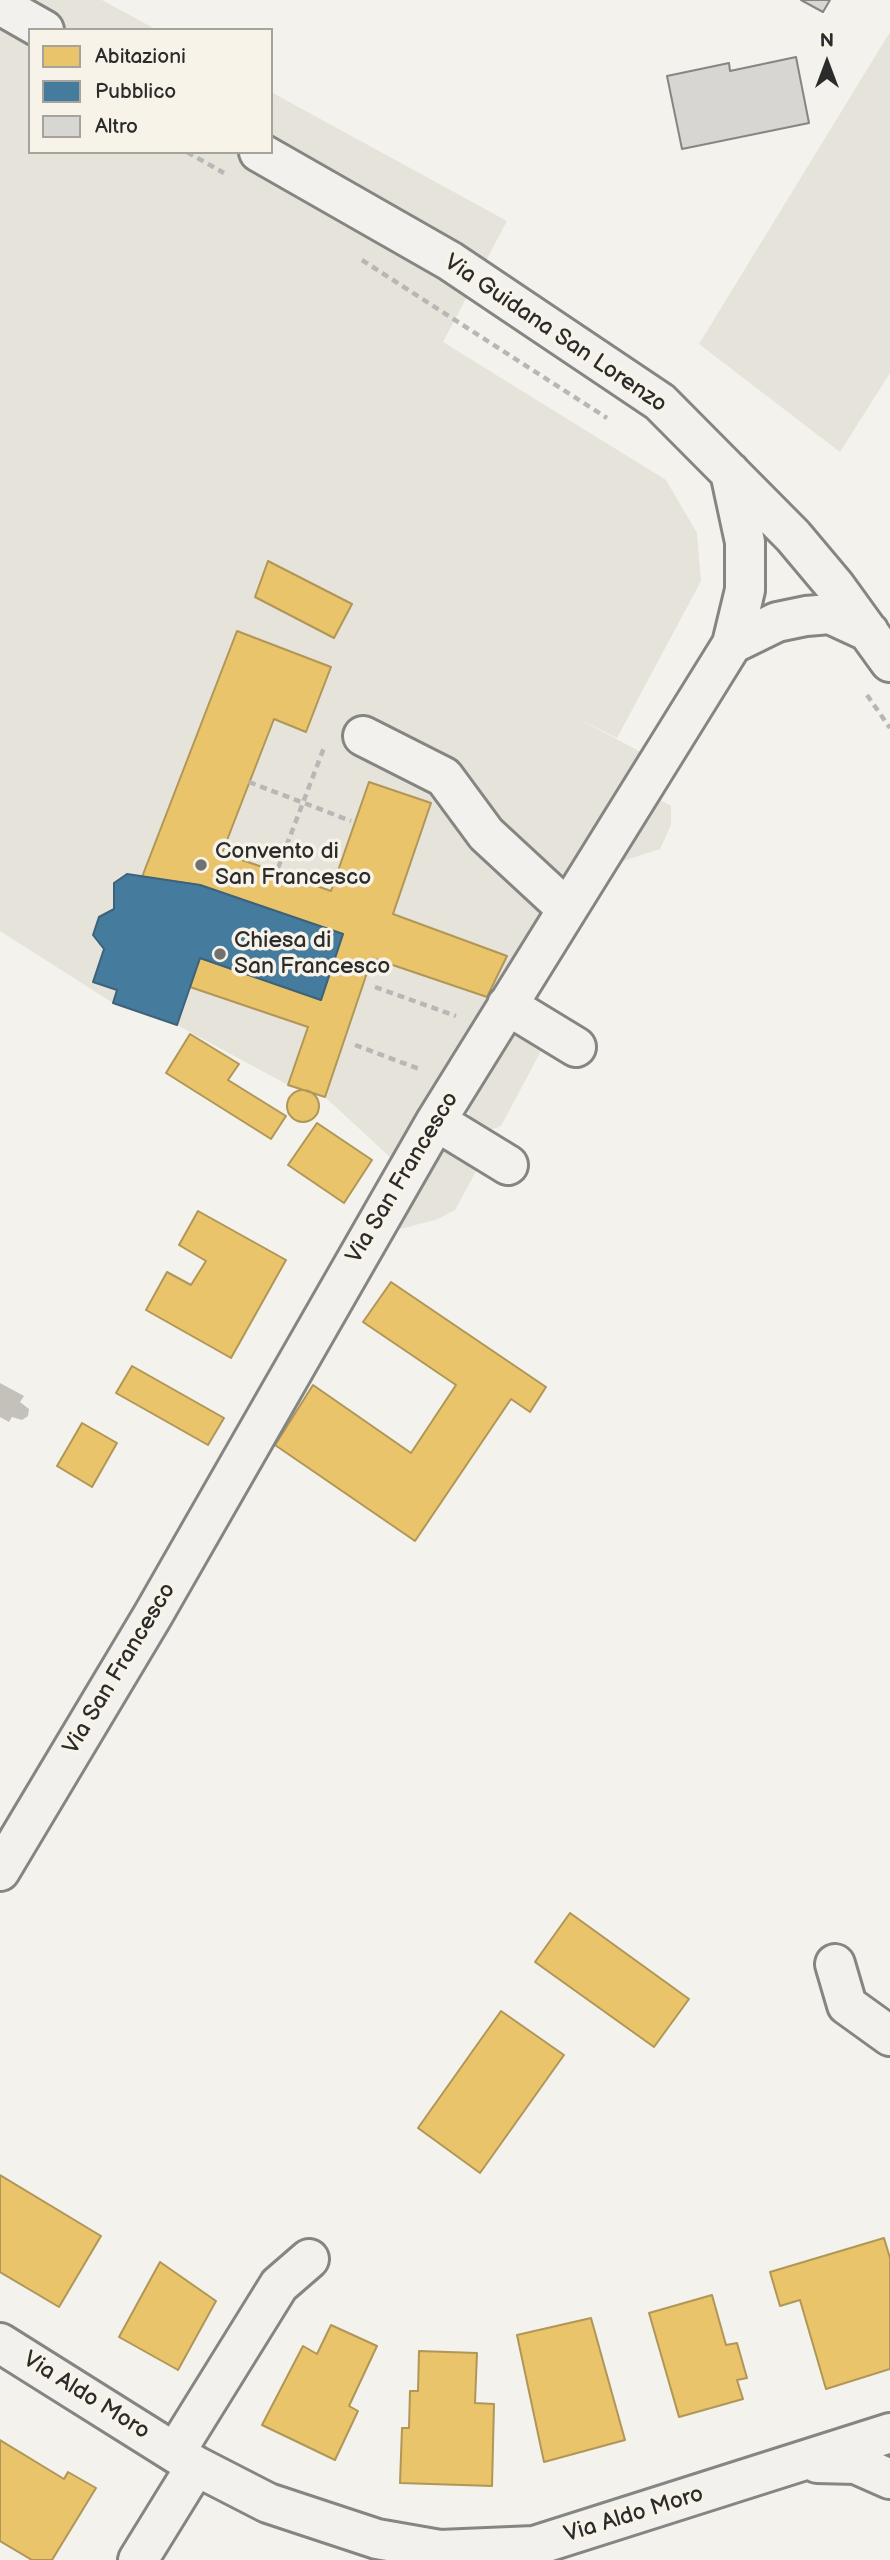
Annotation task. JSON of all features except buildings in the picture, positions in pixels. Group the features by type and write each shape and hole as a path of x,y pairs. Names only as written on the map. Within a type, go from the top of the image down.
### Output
{"street":[{"path":"0,5 40,28"},
{"name":"Via Guidana San Lorenzo","path":"245,164 450,261 660,402 793,536 879,647"},
{"name":"Via San Francesco","path":"0,1871 153,1615 354,1259 436,1121 732,644 745,590 745,542 730,472"},
{"path":"732,644 777,622 830,614 879,647"},
{"path":"346,736 444,777 486,834 567,909"},
{"path":"500,1017 576,1047"},
{"path":"436,1121 508,1165"},
{"path":"835,1964 847,2005 890,2036"},
{"path":"138,2560 186,2458 279,2285 310,2259"},
{"name":"Via Aldo Moro","path":"0,2343 186,2458 268,2503 377,2539 440,2550 492,2550 534,2546 590,2531 890,2432"},
{"path":"797,2462 856,2464 890,2479"}],"path":[{"path":"197,154 245,164"},
{"path":"358,257 613,422"},
{"path":"863,690 890,728"},
{"path":"278,868 303,803 346,736"},
{"path":"249,782 351,821"},
{"path":"375,987 500,1017"},
{"path":"355,1045 459,1084"}],"shaded area":[{"path":"0,0 102,0 153,28 28,28 28,154 273,154 273,93 507,221 443,342 666,480 697,533 701,581 617,738 574,716 659,762 406,1172 325,1097 288,1085 177,1025 113,1003 0,931"},
{"path":"890,32 890,373 840,452 699,344"},
{"path":"655,797 671,806 671,825 660,849 617,863"},
{"path":"529,1031 542,1049 501,1126 487,1131 470,1119 467,1105 510,1032"},
{"path":"441,1142 480,1164 455,1210 438,1219 385,1233"},
{"path":"0,1383 24,1396 20,1402 29,1409 28,1416 22,1420 12,1417 9,1422 0,1417"}],"place":[{"name":"Convento di San Francesco","path":"201,865"},
{"name":"Chiesa di San Francesco","path":"220,954"}]}
